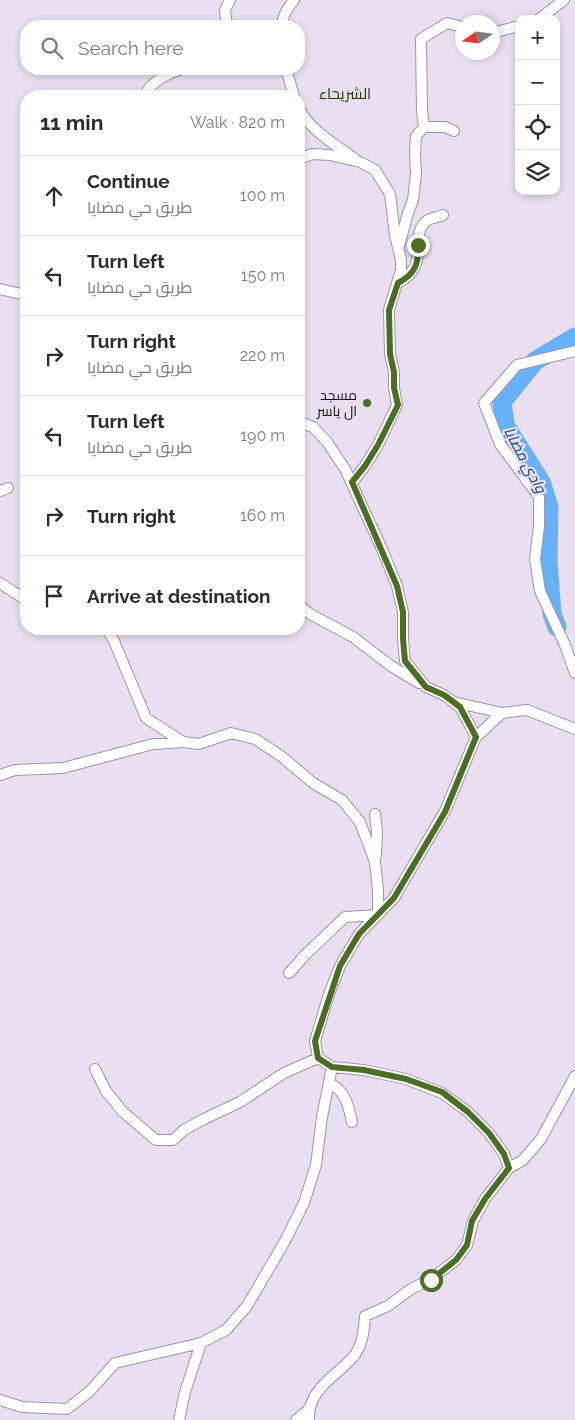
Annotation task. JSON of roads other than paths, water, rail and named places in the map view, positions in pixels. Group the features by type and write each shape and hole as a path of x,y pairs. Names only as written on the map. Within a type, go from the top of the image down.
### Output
{"street":[{"path":"226,20 224,10 230,0"},
{"path":"282,20 294,0"},
{"path":"544,15 564,0"},
{"path":"224,10 230,20"},
{"path":"424,127 421,39 446,23 455,25"},
{"path":"500,32 515,27"},
{"path":"147,90 166,75"},
{"path":"288,75 292,90"},
{"path":"305,118 314,128 374,170 390,194 401,260 402,270 389,310 390,354 398,405 378,445 352,482"},
{"path":"398,250 413,200 416,174 416,136 424,127 444,127 454,131"},
{"path":"305,157 312,154 330,155 360,162"},
{"path":"398,283 408,278 416,267 419,232 427,221 443,215"},
{"path":"0,289 20,294"},
{"path":"575,352 517,365 484,403 500,444 539,497 539,526 535,559 540,591 565,645 575,673"},
{"path":"305,424 313,427 327,442 352,482 397,586 403,612 405,661 426,687"},
{"path":"0,583 20,596"},
{"path":"305,610 353,637 391,666 426,687 444,695 460,707 476,737"},
{"path":"110,635 146,718 183,742"},
{"path":"452,702 502,713 527,710 575,729"},
{"path":"502,713 476,737 445,812 394,898 359,934 340,966 315,1041 318,1058 332,1067 364,1070 406,1079 442,1092 468,1112 489,1133 504,1154 509,1168"},
{"path":"0,775 15,770 63,768 153,744 183,742 199,744 231,733 255,739 281,756 312,783 342,800 360,822 375,862"},
{"path":"375,814 378,914"},
{"path":"289,973 345,917 378,914"},
{"path":"95,1069 106,1091 123,1112 156,1140 172,1140 197,1123 240,1102 284,1073 318,1058"},
{"path":"0,1400 22,1406 66,1409 90,1391 115,1363 201,1343 226,1330 247,1306 285,1241 304,1203 316,1165 322,1117 332,1067"},
{"path":"296,1420 309,1415 317,1393 334,1373 354,1355 364,1334 365,1316 388,1306 411,1289 431,1280 456,1260 467,1245 472,1221 485,1199 509,1168 523,1160 541,1139 575,1076"},
{"path":"329,1083 338,1087 347,1100 352,1122"},
{"path":"179,1420 185,1392 201,1343"}],"waterway":[{"name":"وادي مضايا","path":"557,627 552,614 548,561 549,507 541,482 505,425 502,402 535,361 575,337"}],"place":[{"name":"مسجد ال ياسر","path":"367,403"}],"district":[{"name":"الشريحاء","path":"345,94"}]}
